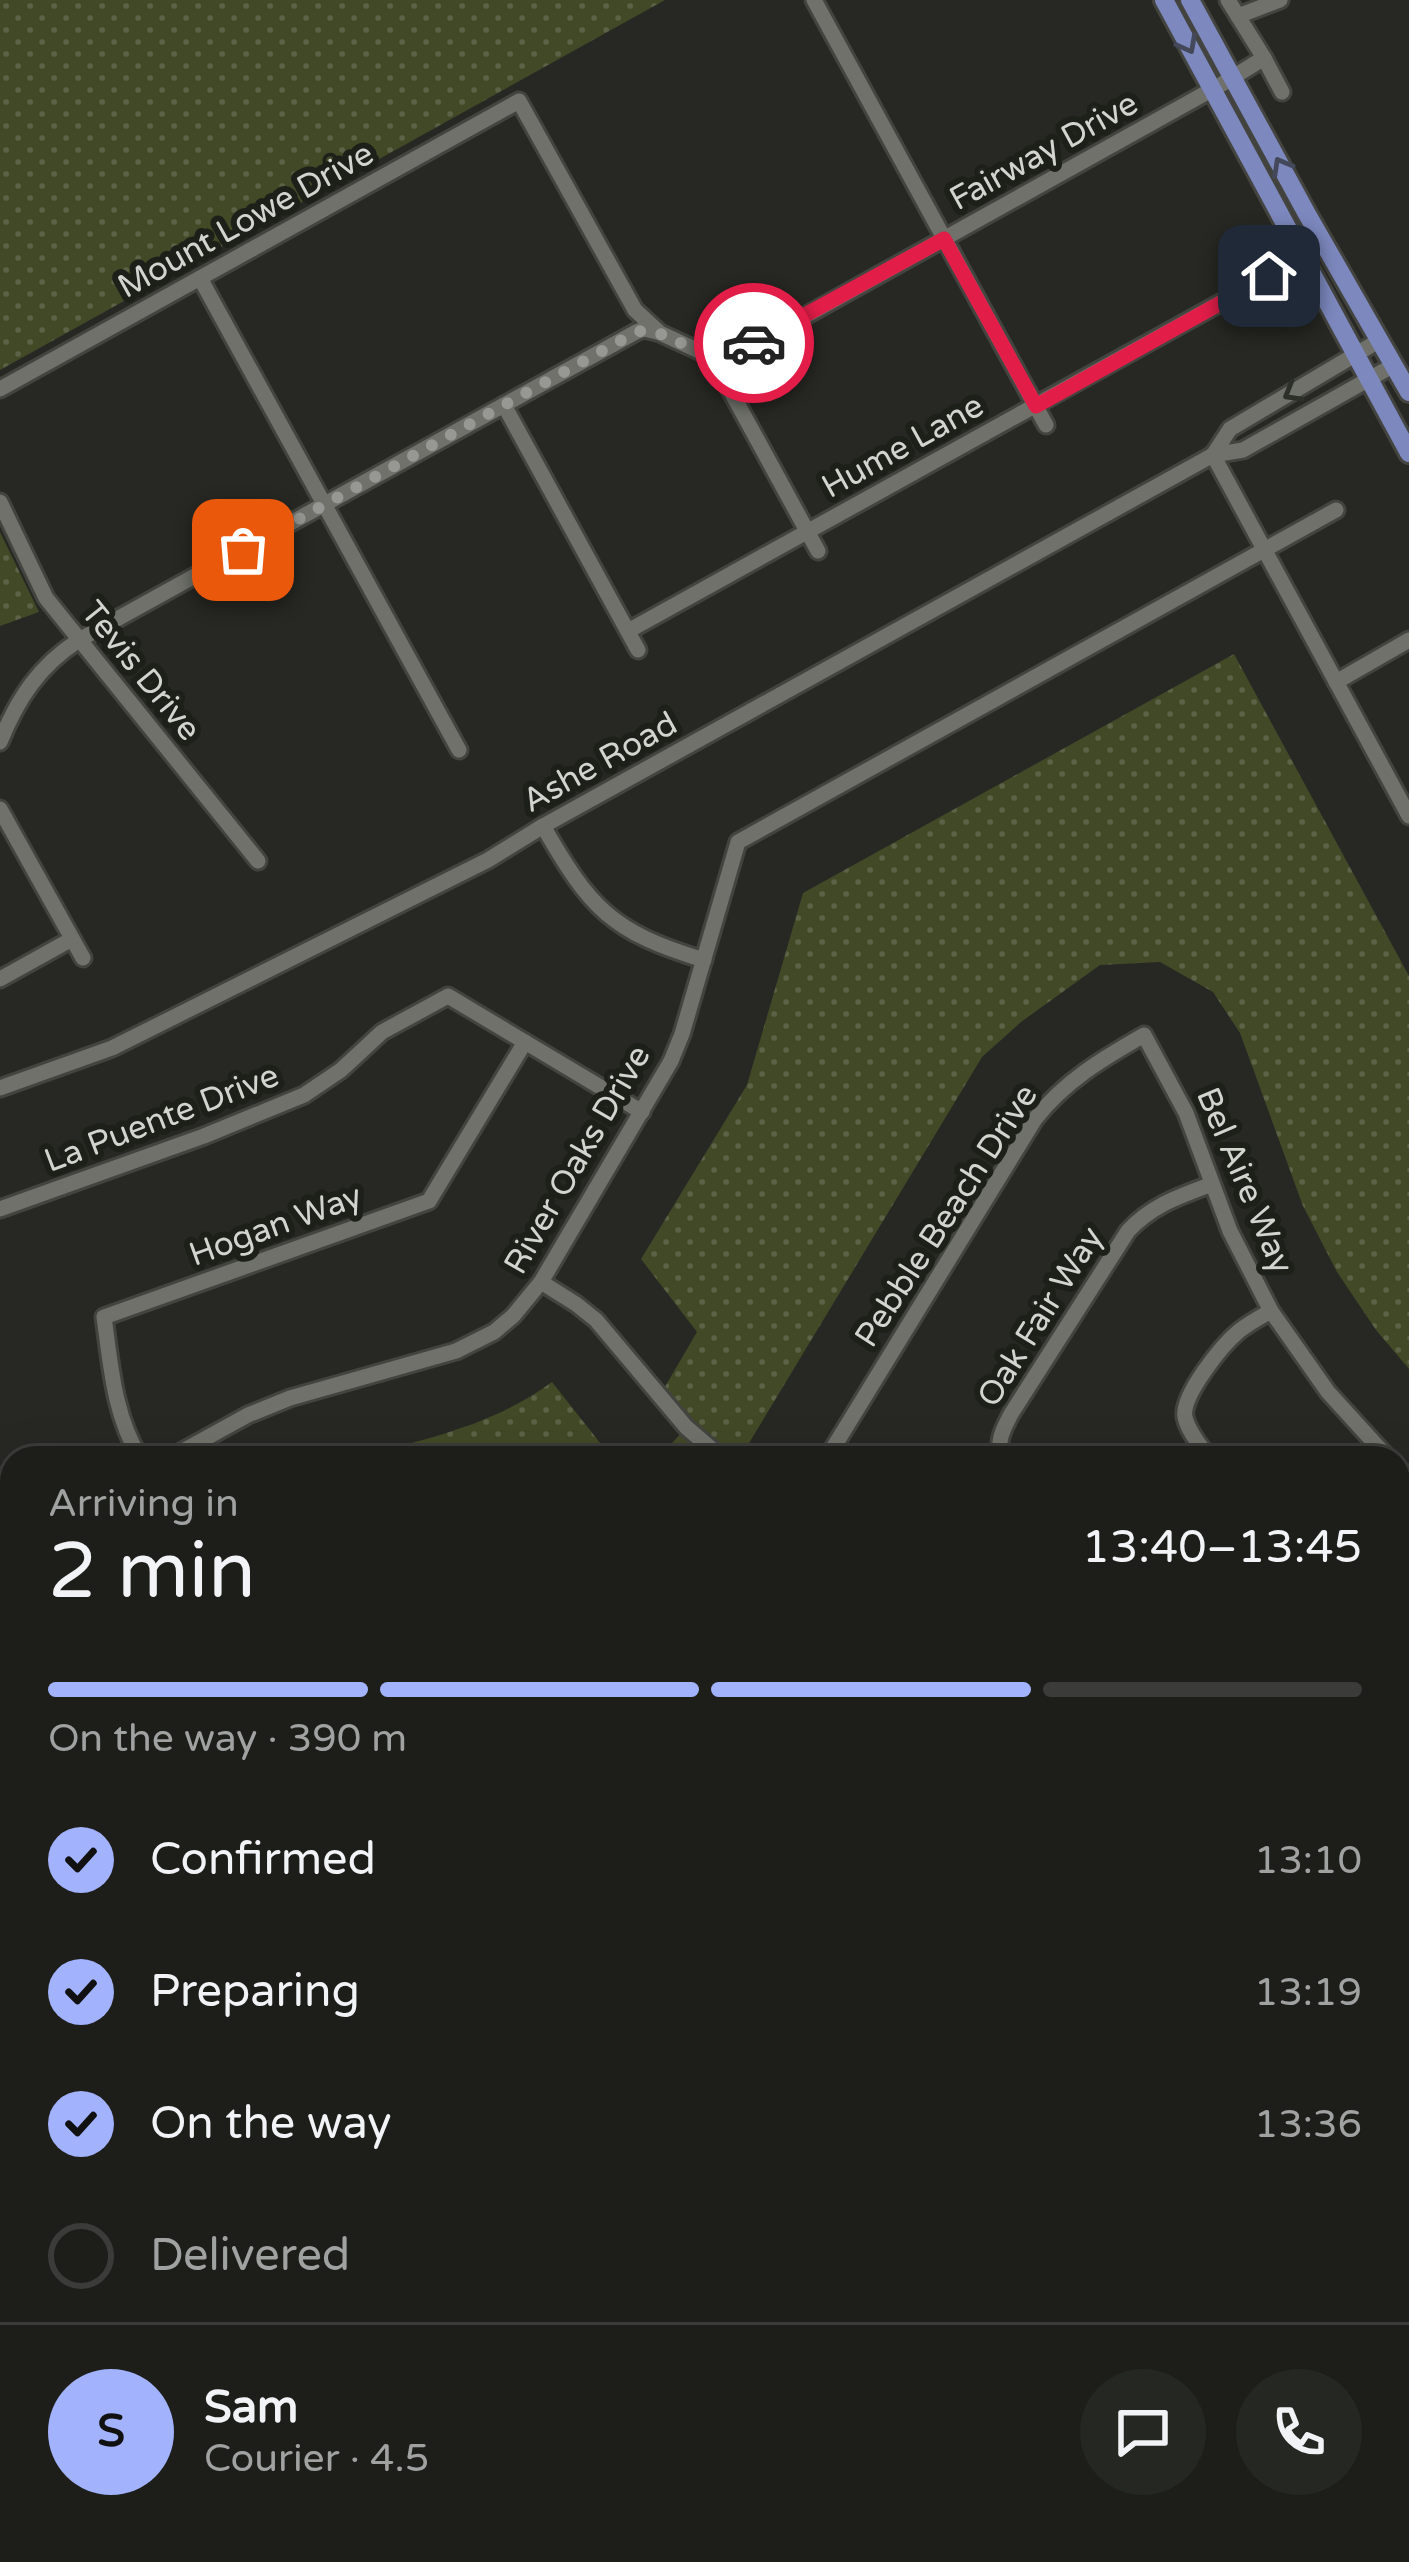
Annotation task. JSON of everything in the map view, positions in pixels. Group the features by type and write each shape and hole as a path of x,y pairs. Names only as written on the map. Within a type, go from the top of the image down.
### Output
{"main road":[{"path":"1164,0 1223,84 1409,392"},
{"path":"1190,0 1223,84 1356,356 1409,453"}],"street":[{"path":"814,0 1046,425"},
{"path":"1228,0 1282,92"},
{"path":"1238,16 1280,0"},
{"name":"Fairway Drive","path":"696,348 728,349 762,340 1264,58"},
{"name":"Mount Lowe Drive","path":"0,389 519,101 626,296 660,333"},
{"name":"Hume Lane","path":"628,631 1269,276"},
{"path":"200,278 459,750"},
{"path":"0,742 5,717 34,678 80,640 644,329 712,357 818,551"},
{"name":"Ashe Road","path":"1213,455 1230,430 1380,340"},
{"name":"Ashe Road","path":"0,1088 112,1048 488,860 1213,455 1243,450 1394,365"},
{"path":"504,405 638,650"},
{"path":"1213,455 1409,816"},
{"name":"Tevis Drive","path":"0,502 46,598 258,861"},
{"name":"River Oaks Drive","path":"192,1446 290,1398 474,1343 513,1316 541,1282 671,1061 738,842 1336,510"},
{"path":"1336,682 1409,640"},
{"path":"0,809 83,958"},
{"path":"543,826 573,878 604,913 644,939 704,960"},
{"path":"0,980 72,939"},
{"name":"La Puente Drive","path":"0,1209 304,1095 341,1070 382,1032 448,995 642,1112"},
{"name":"Bel Aire Way","path":"1144,1035 1186,1113 1246,1264 1271,1311 1328,1392 1377,1446"},
{"name":"Pebble Beach Drive","path":"834,1446 1034,1119 1067,1083 1144,1035"},
{"name":"Hogan Way","path":"134,1446 117,1405 104,1317 429,1201 524,1042"},
{"name":"Oak Fair Way","path":"999,1446 1011,1414 1128,1231 1165,1202 1212,1184"},
{"path":"541,1282 596,1321 686,1427 708,1446"},
{"path":"1200,1446 1185,1418 1185,1401 1228,1341 1271,1311"}],"green space":[{"path":"0,0 665,0 0,370"},
{"path":"0,532 39,612 0,626"},
{"path":"1234,654 1409,976 1409,1369 1337,1272 1303,1206 1240,1033 1213,992 1160,962 1100,965 1021,1022 982,1057 747,1446 700,1442 669,1446 686,1428 659,1397 697,1332 641,1259 747,1085 803,893"},
{"path":"552,1382 603,1446 399,1446 482,1420"}],"way so far":[{"path":"243,550 636,332 651,330 681,344 710,350 754,343"}],"route":[{"path":"754,343 944,239 1036,406 1269,276"}]}
